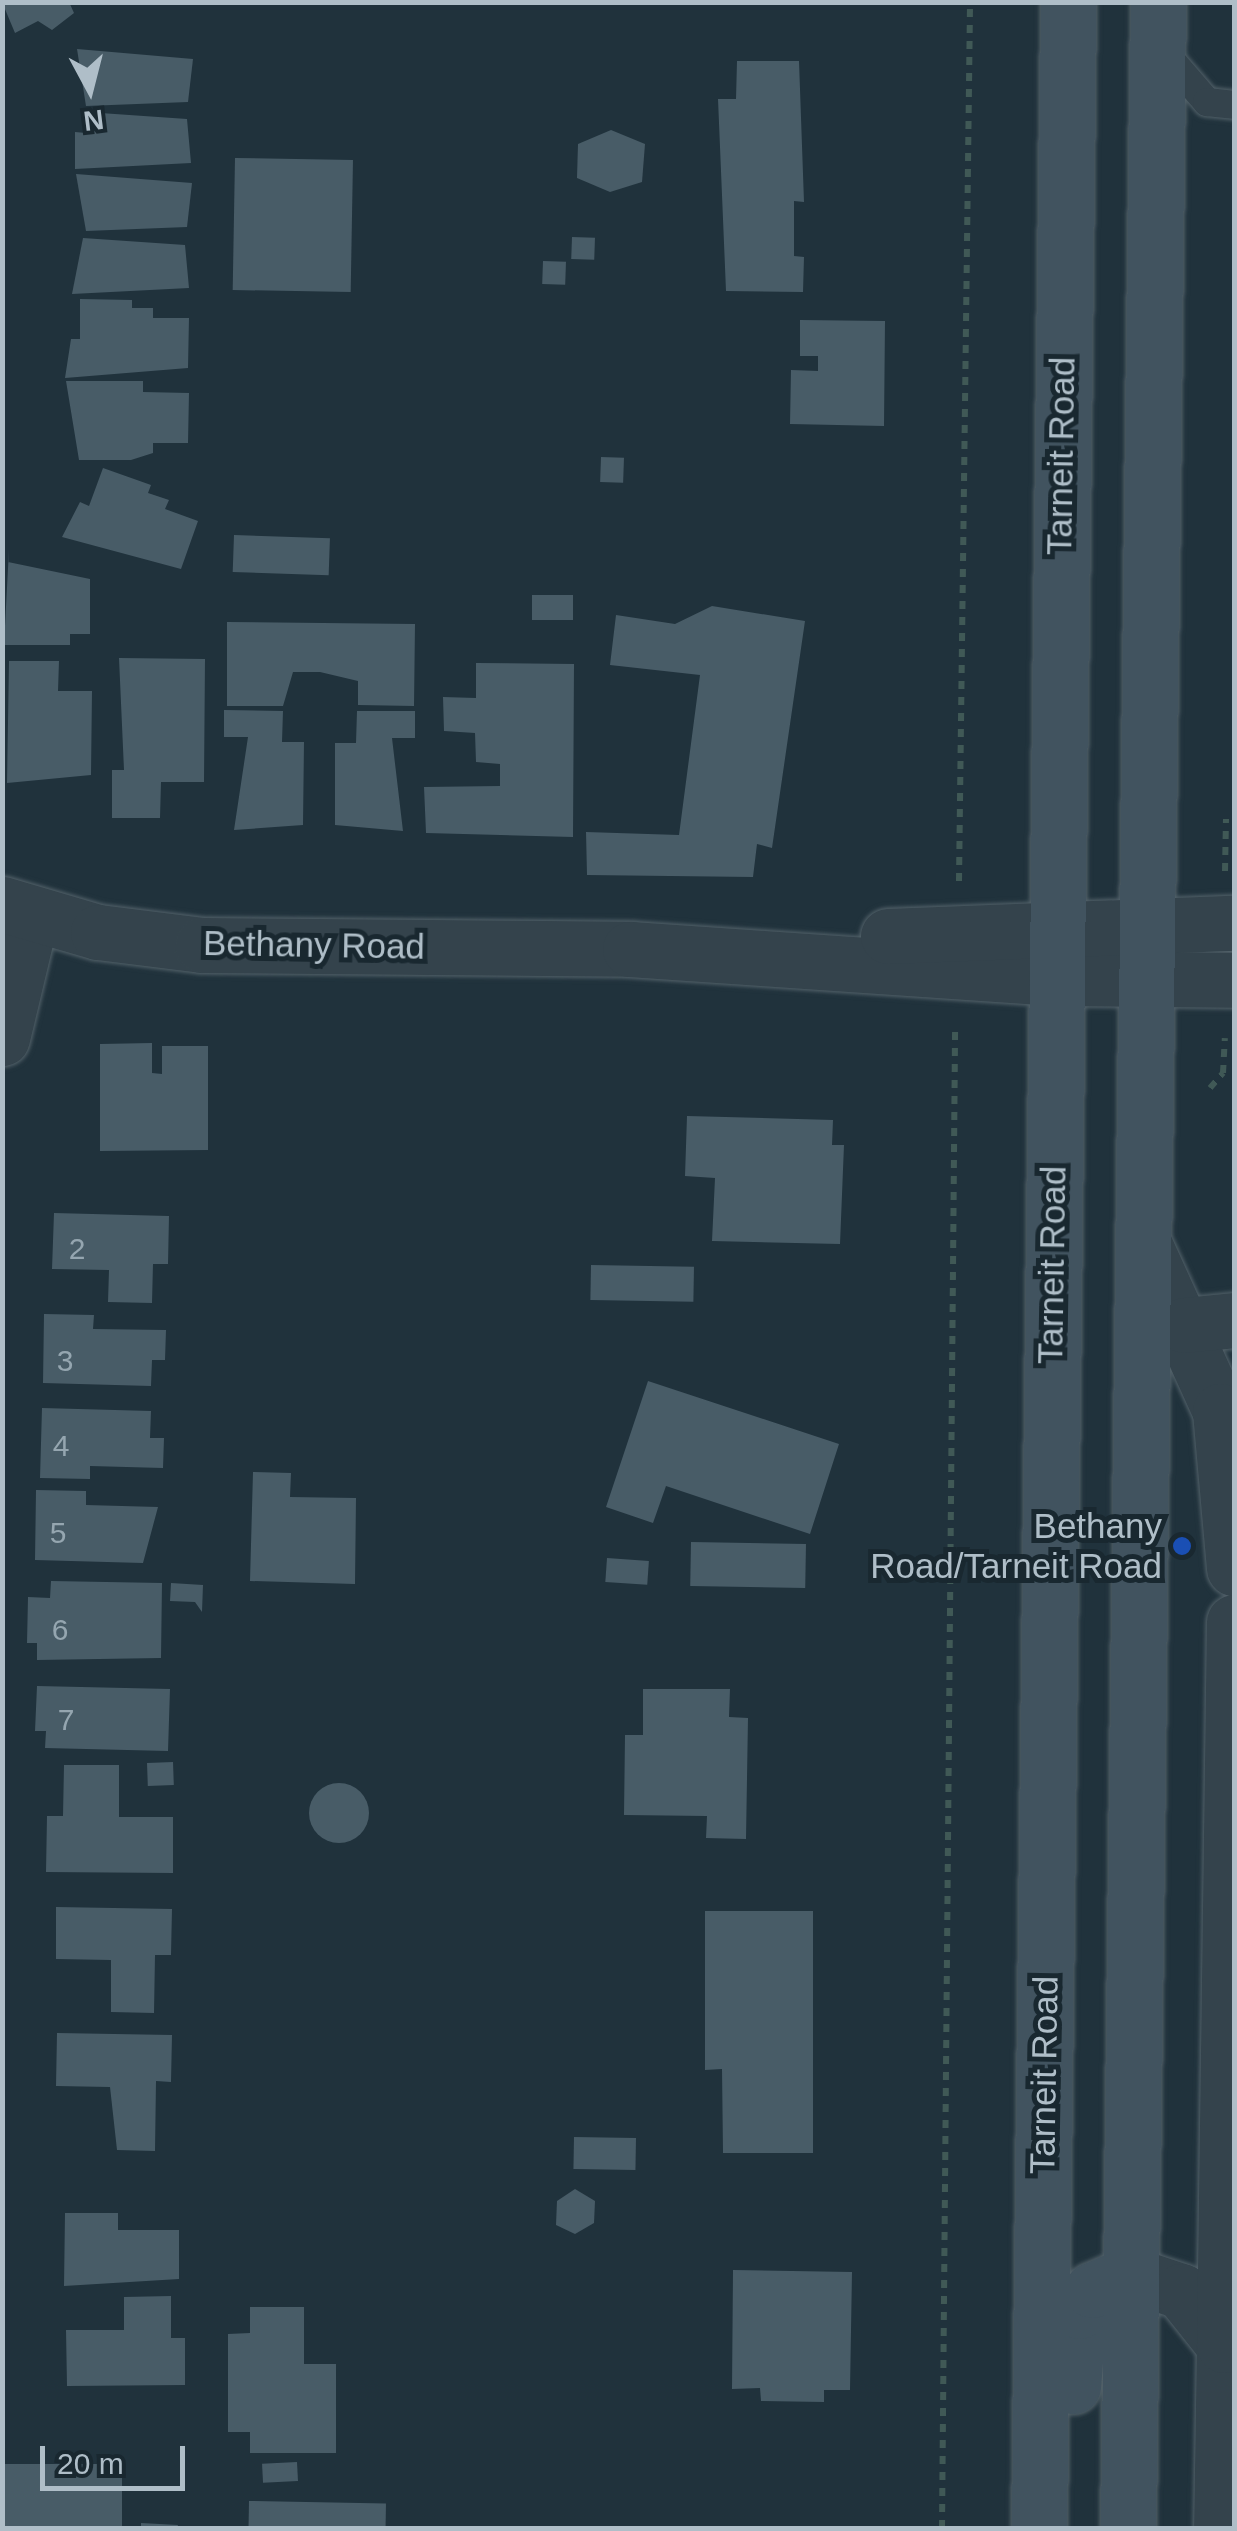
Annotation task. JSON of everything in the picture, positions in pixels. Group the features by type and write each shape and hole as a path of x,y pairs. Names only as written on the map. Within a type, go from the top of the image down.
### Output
{"main road":[{"name":"Tarneit Road","path":"1040,2528 1068,2"},
{"path":"1128,2528 1151,926 1158,24"},
{"path":"1073,2528 1075,2329 1092,2290 1129,2274"}],"street":[{"name":"Bethany Road","path":"630,949 1056,924 1151,926 1230,897"},
{"name":"Bethany Road","path":"16,910 202,945 630,949 1056,978 1234,980"},
{"path":"2,1038 16,910"},
{"path":"1146,1248 1209,1322 1220,1365 1232,1462 1234,1568"},
{"path":"1221,2528 1234,1622"},
{"path":"1129,2274 1180,2291 1224,2345"}],"lane":[{"path":"1158,24 1207,102 1234,106"}],"path":[{"path":"959,889 970,2"},
{"path":"1226,819 1230,897"},
{"path":"942,2528 954,1028"},
{"path":"1210,1088 1223,1072 1225,1038"}],"building":[{"path":"2,2 69,2 74,13 52,30 38,21 15,33"},
{"path":"77,49 193,59 188,102 86,106"},
{"path":"737,61 799,61 804,202 794,201 794,256 804,257 803,292 726,291 718,99 736,99"},
{"path":"86,112 187,119 191,163 75,169 75,132 86,133"},
{"path":"611,130 645,144 642,182 610,192 577,178 578,144"},
{"path":"235,158 353,160 351,292 233,290"},
{"path":"76,174 192,183 187,227 86,231"},
{"path":"572,237 595,238 594,260 571,259"},
{"path":"83,238 185,245 189,288 72,294"},
{"path":"543,261 566,262 565,285 542,284"},
{"path":"80,299 132,300 132,308 153,308 153,318 189,318 188,368 65,378 71,339 80,339"},
{"path":"800,320 885,321 884,426 790,424 791,370 818,371 818,356 800,356"},
{"path":"66,381 143,381 143,392 189,393 188,443 153,443 153,453 131,460 79,460"},
{"path":"601,457 624,458 623,483 600,482"},
{"path":"103,468 151,485 148,493 169,500 165,509 198,521 181,569 62,537 80,502 89,506"},
{"path":"234,535 330,538 329,575 233,572"},
{"path":"8,562 90,579 90,634 70,634 70,645 4,645"},
{"path":"532,595 573,595 573,620 532,620"},
{"path":"712,606 805,621 772,848 757,844 753,877 587,875 586,832 679,835 700,675 610,665 616,615 675,624"},
{"path":"227,622 415,624 414,706 358,705 358,681 320,672 293,672 283,706 227,706"},
{"path":"119,658 205,659 204,782 161,782 160,818 112,818 112,770 124,770"},
{"path":"9,661 59,661 58,691 92,691 91,775 7,783"},
{"path":"476,663 574,664 573,837 426,833 424,787 500,786 500,764 476,762 475,733 444,731 443,697 476,698"},
{"path":"224,710 283,711 282,742 304,742 303,825 234,830 248,737 224,737"},
{"path":"357,711 415,711 415,738 392,738 403,831 335,825 335,743 356,743"},
{"path":"152,1043 152,1073 162,1074 162,1046 208,1046 208,1150 100,1151 100,1044"},
{"path":"687,1116 833,1120 832,1145 844,1145 840,1244 712,1241 715,1178 685,1176"},
{"path":"54,1213 169,1216 168,1264 153,1264 152,1303 108,1302 109,1270 52,1269"},
{"path":"591,1265 694,1267 693,1302 590,1300"},
{"path":"44,1314 94,1315 93,1329 166,1330 165,1360 152,1360 151,1386 43,1383"},
{"path":"648,1381 839,1444 810,1534 666,1486 653,1523 606,1507"},
{"path":"42,1408 151,1411 150,1438 164,1438 163,1468 90,1466 90,1479 40,1478"},
{"path":"253,1472 291,1473 290,1497 356,1498 355,1584 250,1581"},
{"path":"36,1490 86,1491 86,1505 158,1507 143,1563 35,1560"},
{"path":"691,1542 806,1544 805,1588 690,1586"},
{"path":"607,1558 649,1561 647,1585 605,1582"},
{"path":"51,1581 162,1583 161,1658 37,1660 37,1643 27,1643 28,1597 50,1598"},
{"path":"171,1583 203,1585 202,1612 195,1602 170,1601"},
{"path":"37,1686 170,1689 168,1751 45,1748 46,1731 35,1731"},
{"path":"643,1689 730,1689 729,1717 748,1718 746,1839 706,1838 707,1816 624,1815 625,1735 643,1735"},
{"path":"173,1762 174,1785 148,1786 147,1763"},
{"path":"64,1765 119,1765 119,1817 173,1817 173,1873 46,1872 47,1816 63,1816"},
{"path":"339,1783 360,1792 369,1813 360,1834 339,1843 318,1834 309,1813 318,1792"},
{"path":"56,1907 172,1909 171,1955 155,1955 154,2013 111,2012 111,1960 56,1959"},
{"path":"705,1911 813,1911 813,2153 723,2153 722,2069 705,2070"},
{"path":"57,2033 172,2035 171,2082 156,2081 155,2151 117,2150 110,2087 56,2086"},
{"path":"574,2137 636,2138 635,2170 573,2169"},
{"path":"575,2189 595,2201 594,2223 575,2234 556,2225 557,2201"},
{"path":"65,2213 118,2213 118,2230 179,2230 179,2279 64,2286"},
{"path":"733,2270 852,2272 850,2390 824,2390 824,2402 761,2401 760,2388 732,2389"},
{"path":"171,2296 171,2338 185,2338 185,2385 67,2386 66,2330 124,2330 124,2297"},
{"path":"250,2307 304,2307 304,2364 336,2364 336,2453 250,2453 250,2432 228,2432 228,2334 250,2333"},
{"path":"297,2462 298,2481 263,2483 262,2464"},
{"path":"2,2464 122,2464 122,2528 2,2528"},
{"path":"249,2501 386,2503 386,2528 249,2528"},
{"path":"141,2523 178,2525 141,2528"}],"place":[{"name":"Bethany Road/Tarneit Road","path":"1182,1546"}]}
